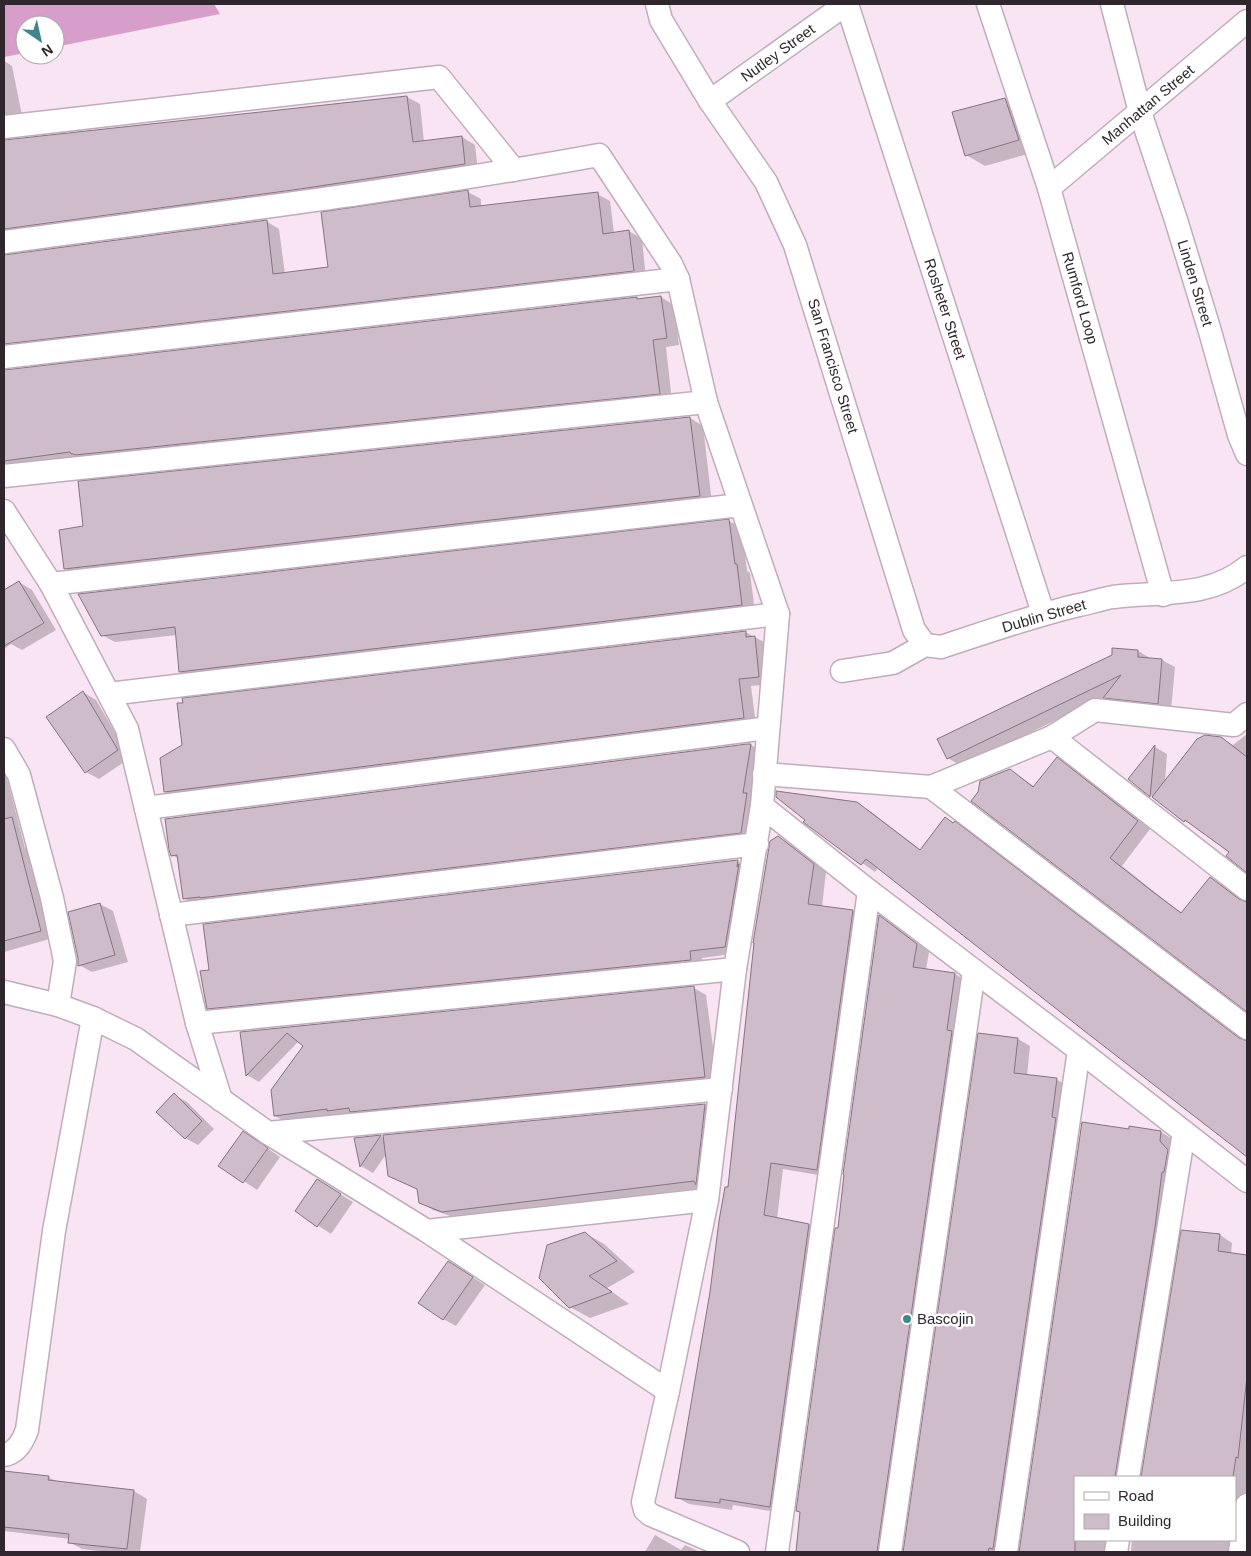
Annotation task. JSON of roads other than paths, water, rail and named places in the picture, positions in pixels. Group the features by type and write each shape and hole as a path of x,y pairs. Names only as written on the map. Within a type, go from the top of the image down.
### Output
{"street":[{"name":"San Francisco Street","path":"657,4 661,20 710,101 766,182 795,246 914,630 925,645"},
{"name":"Nutley Street","path":"710,101 847,4"},
{"name":"Rosheter Street","path":"847,4 1043,613"},
{"name":"Rumford Loop","path":"988,4 1049,188 1163,595"},
{"name":"Linden Street","path":"1112,4 1140,112 1176,220 1239,435 1247,454"},
{"name":"Manhattan Street","path":"1049,188 1247,21"},
{"path":"4,127 439,77 514,170"},
{"path":"4,242 356,195 599,155 678,279 706,402 778,614 762,806 735,968 707,1200 643,1502 645,1510 651,1515 738,1552"},
{"path":"4,357 678,279"},
{"path":"4,476 706,402"},
{"path":"51,584 740,505"},
{"path":"4,511 51,584 127,729 197,1023 221,1100"},
{"name":"Dublin Street","path":"842,670 893,663 925,645 941,647 1043,613 1113,598 1163,595 1206,588 1239,573 1247,567"},
{"path":"109,694 778,614"},
{"path":"764,774 931,787 1052,737 1095,710 1243,725"},
{"path":"146,808 768,728"},
{"path":"1052,737 1247,888"},
{"path":"4,748 19,775 52,898 65,961 58,1005"},
{"path":"931,787 1247,1028"},
{"path":"762,806 869,892 1079,1050 1247,1181"},
{"path":"171,915 757,844"},
{"path":"777,1552 869,892"},
{"path":"197,1023 735,968"},
{"path":"890,1552 974,971"},
{"path":"4,992 58,1005 94,1018 136,1039 268,1133 427,1231 668,1391"},
{"path":"4,1455 21,1444 27,1430 54,1231 94,1018"},
{"path":"1006,1552 1079,1050"},
{"path":"268,1133 721,1089"},
{"path":"1128,1476 1184,1132"},
{"path":"427,1231 707,1200"},
{"path":"1240,1552 1247,1505"}],"place":[{"name":"Bascojin","path":"907,1319"}]}
